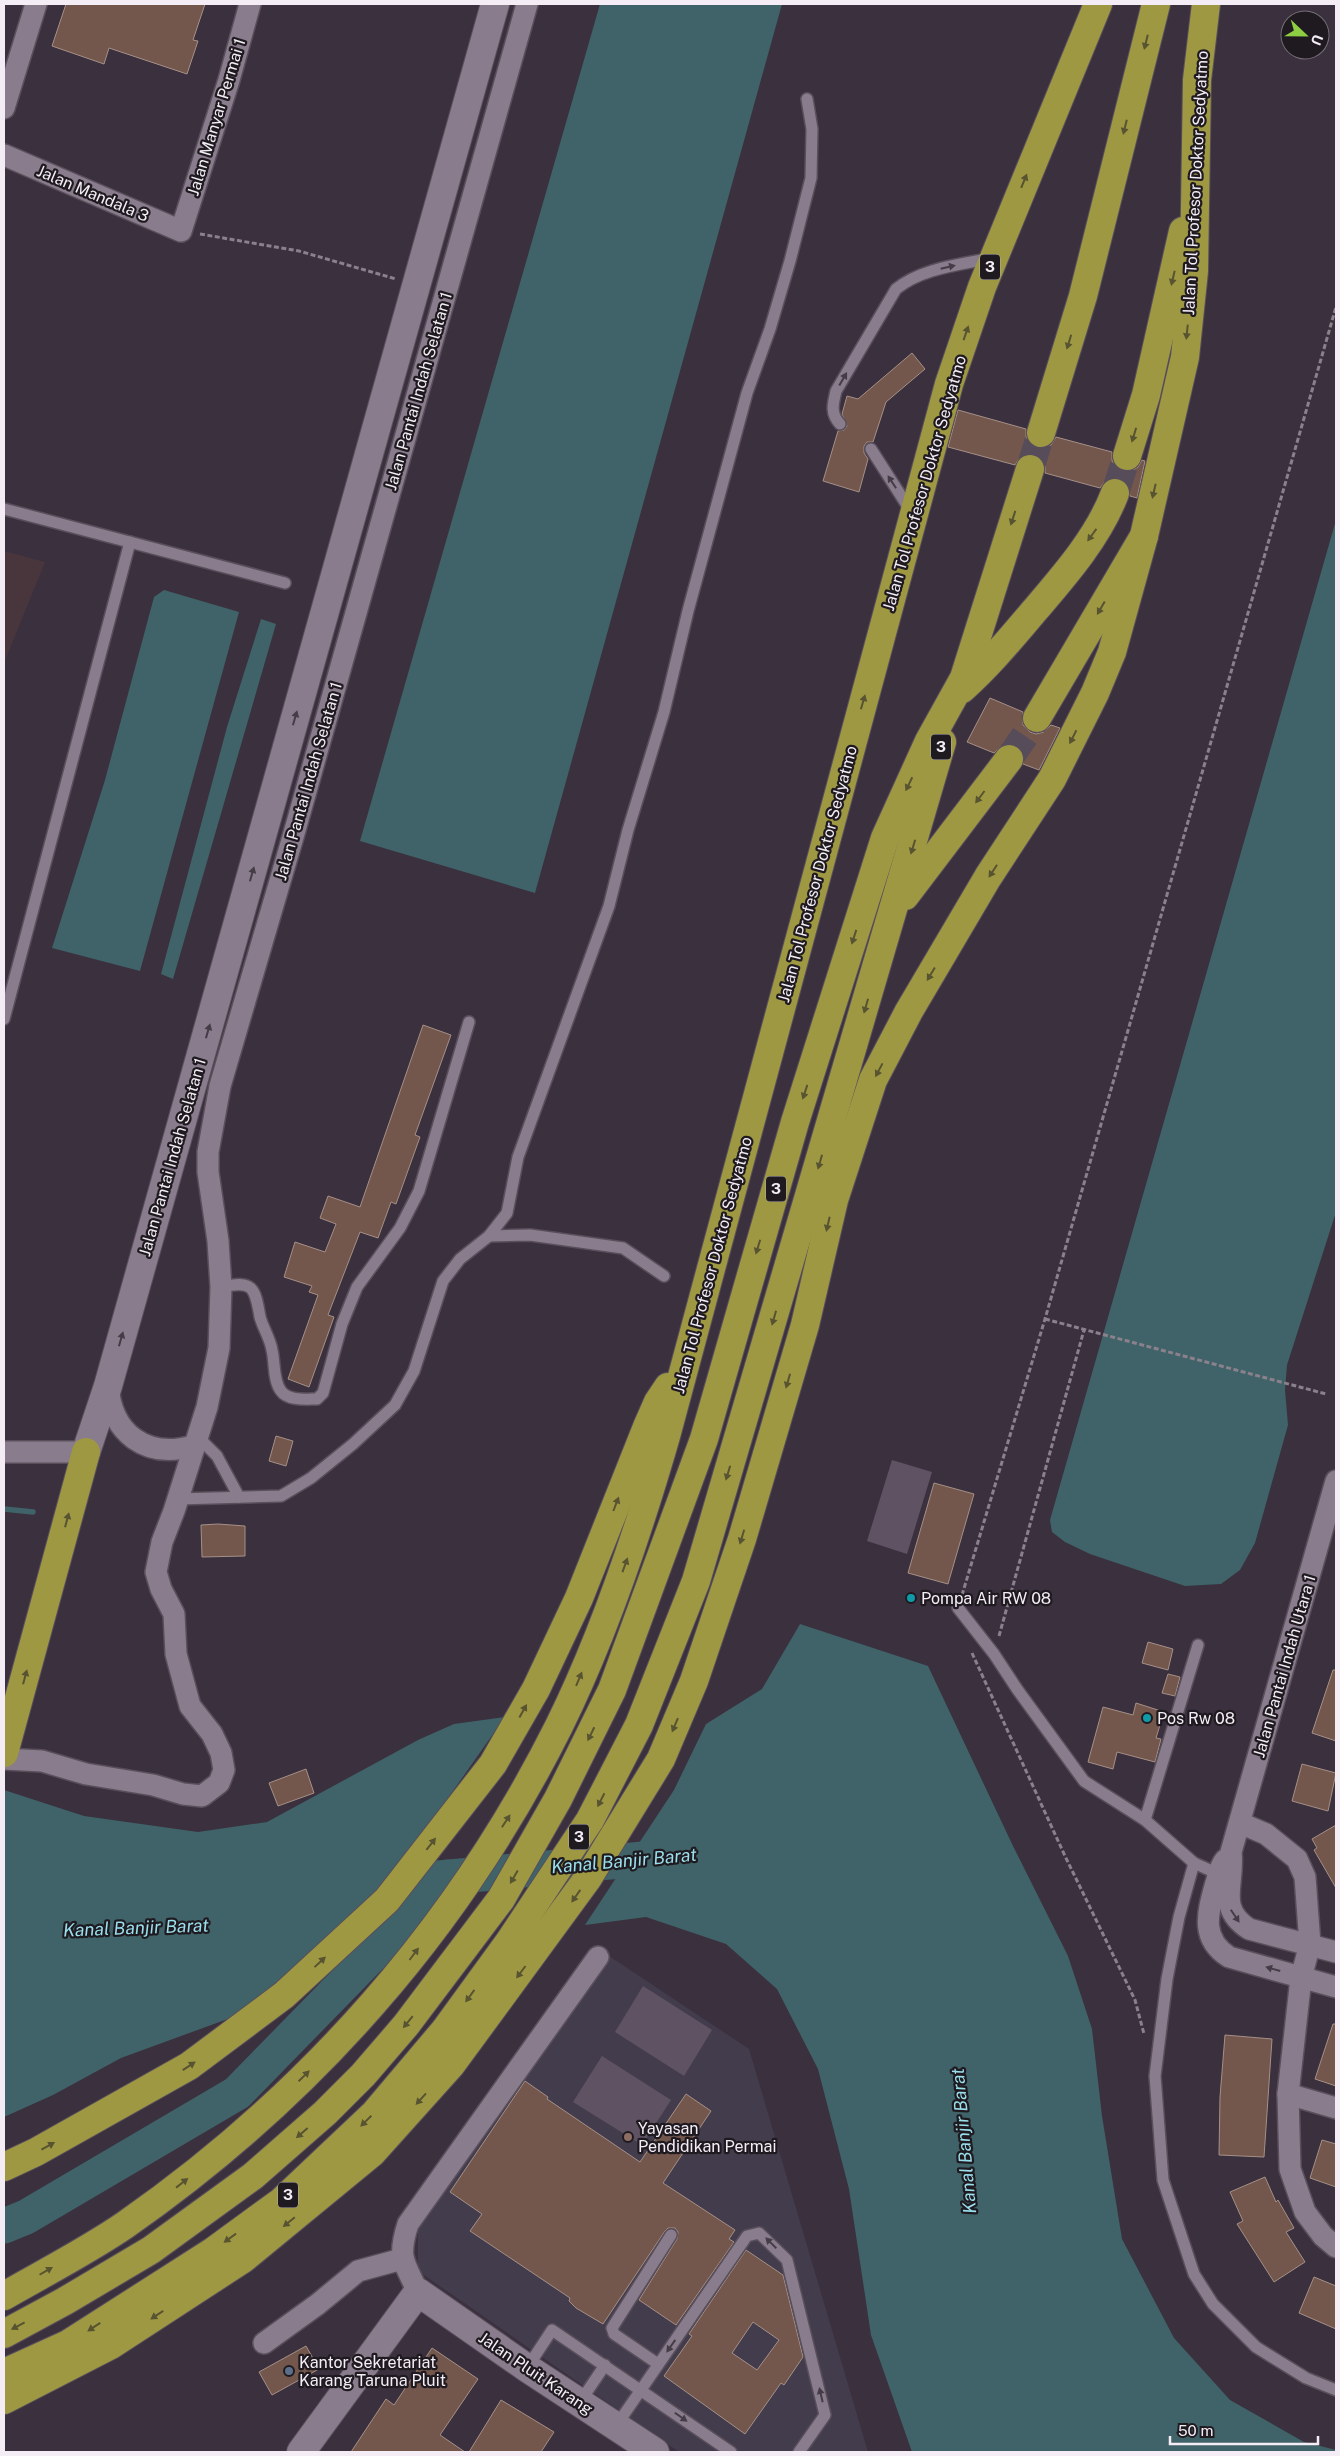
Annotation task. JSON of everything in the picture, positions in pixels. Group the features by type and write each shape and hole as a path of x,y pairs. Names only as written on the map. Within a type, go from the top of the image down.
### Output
{"highway":[{"path":"1042,433 1084,296 1156,4"},
{"name":"Jalan Tol Profesor Doktor Sedyatmo","path":"1037,718 1144,536 1185,357 1194,272 1197,80 1206,4"},
{"name":"Jalan Tol Profesor Doktor Sedyatmo","path":"4,2296 122,2227 183,2182 258,2120 324,2057 389,1988 459,1894 514,1809 560,1724 608,1611 642,1516 666,1436 684,1363 769,1057 949,384 994,257 1091,11"},
{"path":"1127,456 1146,395 1194,179"},
{"name":"3","path":"4,2334 65,2301 151,2250 253,2176 325,2113 406,2025 501,1898 558,1799 612,1690 704,1439 793,1131 885,838 917,766 967,670 1030,469"},
{"path":"955,694 985,668 1060,581 1108,514 1116,493"},
{"path":"4,2400 111,2345 244,2259 372,2153 452,2065 550,1933 588,1878 661,1759 694,1681 742,1539 805,1325 834,1200 873,1080 909,1011 979,892 1052,779 1094,694 1112,652 1144,536"},
{"name":"3","path":"4,2373 68,2344 212,2252 282,2201 374,2114 445,2030 509,1942 590,1820 639,1726 696,1581 895,909 955,694"},
{"name":"3","path":"895,909 1009,759"},
{"path":"4,2167 36,2152 189,2066 284,1995 388,1900 494,1764 536,1689 578,1598 658,1402 684,1363"},
{"path":"4,1753 76,1452"}],"street":[{"path":"4,108 36,4"},
{"name":"Jalan Manyar Permai 1","path":"181,230 229,80 250,4"},
{"name":"Jalan Pantai Indah Selatan 1","path":"76,1452 108,1386 495,4"},
{"name":"Jalan Pantai Indah Selatan 1","path":"108,1386 109,1401 114,1416 123,1429 134,1439 148,1446 163,1450 178,1450 195,1441 207,1407 217,1363 222,1318 221,1287 208,1158 220,1086 298,820 528,4"},
{"name":"Jalan Mandala 3","path":"4,155 181,230"},
{"path":"4,1759 42,1761 86,1774 153,1784 182,1794 202,1796 219,1783 224,1770 221,1752 212,1734 190,1706 176,1654 174,1614 161,1589 156,1572 162,1542 178,1499 195,1441"},
{"path":"4,1452 76,1452"},
{"name":"Jalan Pantai Indah Utara 1","path":"1225,1877 1233,1868 1231,1852 1336,1481"},
{"path":"1240,1823 1266,1834 1297,1859 1305,1878 1310,1944 1301,1978 1288,2094 1290,2170 1305,2212 1322,2236 1336,2247"},
{"path":"1225,1877 1231,1911 1238,1922 1249,1929 1336,1952"},
{"path":"1225,1877 1208,1915 1211,1940 1219,1950 1229,1957 1336,1988"},
{"path":"310,2449 418,2292 402,2259 402,2244 408,2224 598,1957"},
{"path":"1288,2094 1336,2108"},
{"path":"264,2344 358,2271 402,2259"},
{"name":"Jalan Pluit Karang","path":"418,2292 527,2368 655,2452"}],"lane":[{"path":"178,1499 281,1496 311,1478 395,1405 414,1371 443,1281 460,1259 489,1236 507,1213 518,1157 609,906 628,830 664,712 715,507 747,393 770,329 788,270 811,178 812,129 807,100"},
{"path":"840,424 834,417 833,406 836,391 896,289 907,280 922,274 994,257"},
{"path":"871,449 913,514"},
{"path":"4,509 285,583"},
{"path":"4,1019 130,542"},
{"path":"221,1287 239,1283 254,1290 259,1303 261,1318 272,1348 277,1384 281,1393 293,1398 317,1399 323,1393 342,1324 358,1287 400,1228 419,1191 469,1022"},
{"path":"489,1236 530,1235 623,1248 664,1276"},
{"path":"195,1441 217,1456 238,1497"},
{"path":"958,1608 994,1654 1084,1781 1145,1820 1194,1864 1225,1877"},
{"path":"1145,1820 1198,1644"},
{"path":"1194,1864 1179,1917 1167,1979 1155,2076 1163,2180 1194,2274 1213,2304 1256,2347 1306,2378 1336,2390"},
{"path":"616,2426 747,2236 754,2233 761,2234 787,2260 825,2415 799,2452"},
{"path":"658,2364 614,2334 612,2328 671,2235"},
{"path":"527,2368 552,2330 731,2452"},
{"path":"580,2402 605,2365"}],"path":[{"path":"181,230 299,251 396,279"},
{"path":"958,1608 1045,1319 1336,307"},
{"path":"1045,1319 1326,1394"},
{"path":"994,1654 1084,1330"},
{"path":"970,1648 1065,1856 1135,2000 1145,2038"}],"shaded area":[{"path":"4,551 45,562 4,663"},
{"path":"892,1460 932,1472 907,1554 867,1541"},
{"name":"Yayasan Pendidikan Permai","path":"609,1956 749,2049 868,2452 679,2452 418,2271 418,2225"},
{"path":"643,1986 712,2030 684,2076 615,2032"},
{"path":"602,2056 671,2100 642,2145 573,2102"}],"water":[{"path":"600,4 782,4 535,893 360,841"},
{"path":"1336,520 1336,1212 1287,1365 1285,1390 1288,1425 1255,1543 1240,1570 1221,1584 1185,1586 1090,1554 1065,1542 1052,1532 1050,1520"},
{"path":"164,590 239,612 140,971 52,948 105,780 154,597"},
{"path":"261,619 276,624 173,979 161,974 227,727"},
{"path":"800,1624 928,1666 1013,1846 1068,1956 1092,2029 1102,2116 1122,2239 1174,2338 1230,2400 1304,2442 1336,2450 1336,2452 912,2452 871,2335 849,2189 818,2069 777,1989 726,1944 646,1917 585,1925 674,1790 706,1724 762,1689"},
{"path":"505,1717 377,1899 244,2013 121,2058 53,2095 4,2117 4,1790 84,1816 198,1832 267,1822 418,1740 454,1724"}],"building":[{"path":"66,4 205,4 193,40 198,41 187,74 109,48 104,64 52,46"},
{"path":"912,353 925,369 886,402 873,442 867,442 864,446 864,453 868,459 859,492 823,481 838,431 844,430 847,426 842,414 847,396 858,399"},
{"path":"958,410 1026,429 1029,443 1037,448 1051,445 1056,437 1112,452 1112,460 1115,466 1123,471 1131,471 1138,467 1142,460 1145,461 1137,498 1130,496 1128,484 1121,478 1114,477 1106,480 1100,488 1045,473 1042,459 1034,454 1020,457 1015,465 948,447"},
{"path":"990,698 1023,712 1023,725 1030,732 1036,734 1044,732 1051,725 1060,728 1039,770 1023,764 1023,753 1019,747 1011,744 1003,745 994,753 967,742"},
{"path":"423,1025 451,1035 415,1135 420,1137 396,1204 391,1202 378,1238 360,1232 328,1315 334,1317 309,1387 288,1379 318,1295 309,1292 312,1286 284,1277 295,1242 325,1252 336,1224 320,1218 328,1196 360,1207"},
{"path":"276,1436 293,1441 286,1466 269,1461"},
{"path":"934,1483 974,1494 948,1584 908,1573"},
{"path":"201,1525 245,1526 245,1556 202,1557"},
{"path":"1148,1642 1173,1649 1168,1670 1142,1663"},
{"path":"1333,1670 1336,1670 1336,1741 1312,1733"},
{"path":"1168,1674 1180,1677 1175,1696 1162,1693"},
{"path":"1136,1703 1164,1712 1156,1738 1161,1739 1155,1762 1117,1752 1113,1769 1088,1762 1103,1707 1133,1715"},
{"path":"1302,1764 1336,1773 1328,1811 1292,1801"},
{"path":"306,1769 314,1793 278,1806 269,1783"},
{"path":"1336,1825 1336,1888 1314,1850 1317,1848 1312,1839"},
{"path":"1333,2024 1336,2024 1336,2086 1315,2079"},
{"path":"1225,2035 1272,2039 1264,2157 1219,2155 1220,2097"},
{"path":"525,2081 548,2097 547,2099 640,2162 686,2094 711,2111 663,2183 735,2230 729,2239 734,2242 676,2325 639,2300 677,2239 678,2232 675,2228 668,2228 665,2231 603,2324 576,2308 569,2301 570,2298 470,2231 482,2214 450,2192"},
{"path":"1322,2140 1336,2144 1336,2187 1310,2178"},
{"path":"1265,2177 1276,2202 1278,2200 1294,2228 1286,2232 1305,2262 1274,2282 1237,2224 1243,2221 1230,2192"},
{"path":"746,2250 783,2275 803,2357 784,2385 781,2383 745,2434 664,2376 692,2336 689,2334","holes":["753,2322 779,2340 757,2370 732,2353"]},
{"path":"1314,2277 1336,2286 1336,2329 1299,2313"},
{"name":"Kantor Sekretariat Karang Taruna Pluit","path":"306,2346 319,2369 272,2395 259,2372"},
{"path":"432,2348 478,2379 440,2435 465,2452 351,2452 386,2399 394,2405"},
{"path":"501,2400 554,2432 541,2452 469,2452"}],"waterway":[{"path":"4,1509 33,1512"},
{"name":"Kanal Banjir Barat","path":"374,1884 675,1856"},
{"path":"4,2226 26,2217 237,2093 448,1877"}],"tunnel":[{"path":"1030,469 1041,433"},
{"path":"1115,493 1127,456"},
{"path":"1009,759 1037,718"}],"place":[{"name":"Pompa Air RW 08","path":"911,1598"},
{"name":"Pos Rw 08","path":"1147,1718"},
{"name":"Yayasan Pendidikan Permai","path":"628,2137"},
{"name":"Kantor Sekretariat Karang Taruna Pluit","path":"289,2371"}]}
